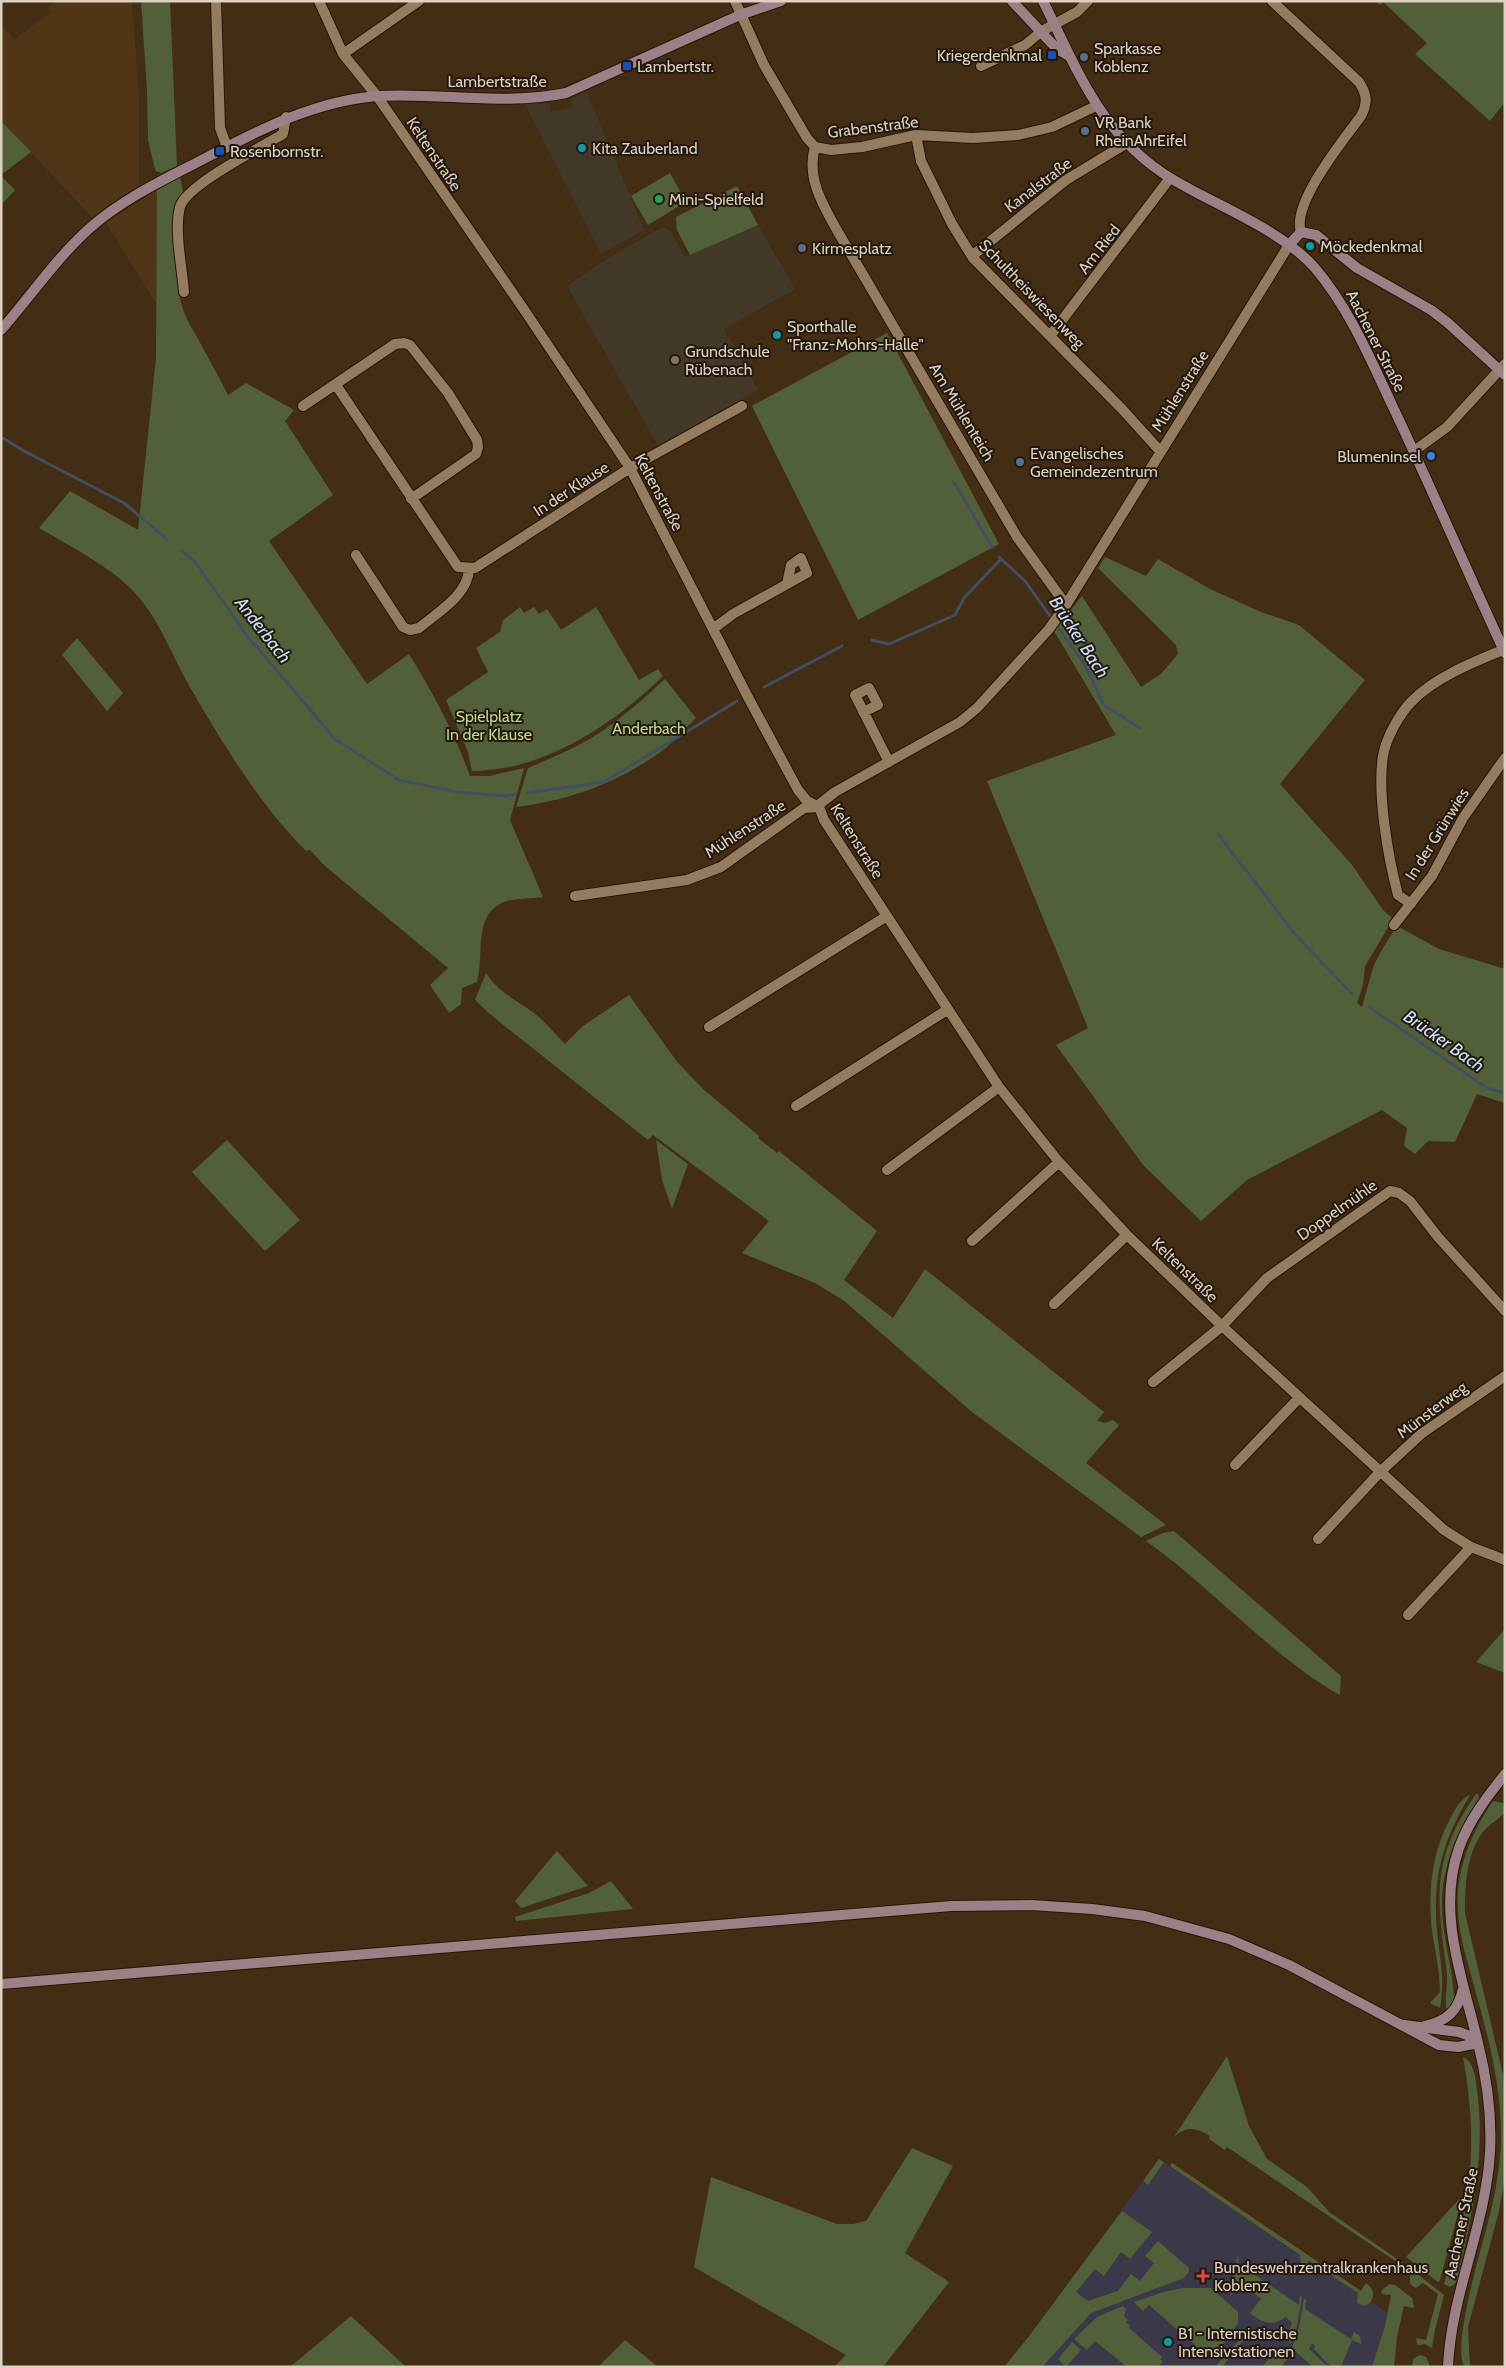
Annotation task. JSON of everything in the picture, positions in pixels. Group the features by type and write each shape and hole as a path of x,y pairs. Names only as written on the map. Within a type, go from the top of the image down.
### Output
{"main road":[{"name":"Lambertstraße","path":"1,330 89,229 143,189 286,117 338,103 377,96 538,97 566,93 740,16 781,1"},
{"path":"1012,1 1057,49 1069,56"},
{"name":"Aachener Straße","path":"1043,1 1069,56 1096,106 1127,143 1170,178 1289,245 1313,266 1345,309 1414,451 1504,652"},
{"path":"1289,245 1301,232 1316,234 1358,268 1431,310 1503,370"},
{"name":"Aachener Straße","path":"1448,2367 1460,2296 1487,2185 1490,2127 1488,2100 1478,2043 1463,1985 1450,1918 1451,1877 1459,1848 1471,1822 1505,1774"},
{"path":"1,1984 941,1907 1031,1905 1092,1909 1145,1916 1229,1939 1289,1965 1403,2024 1418,2035 1439,2045 1458,2047 1478,2043"},
{"path":"1422,2026 1439,2021 1452,2013 1460,1998 1463,1985"},
{"path":"1403,2024 1464,2033 1478,2043"}],"street":[{"path":"216,1 220,128 227,147"},
{"name":"Keltenstraße","path":"319,1 343,54 377,96 630,468 798,790 819,808 824,820 999,1087 1059,1162 1127,1235 1299,1398 1444,1530 1471,1547 1505,1560"},
{"path":"343,54 419,1"},
{"name":"Grabenstraße","path":"735,1 740,16 764,65 807,138 815,147 830,150 862,147 916,135 974,138 1029,134 1052,127 1096,106"},
{"path":"981,66 1025,46 1042,31 1077,12 1088,1"},
{"path":"1272,1 1359,82 1367,98 1366,107 1361,116 1326,163 1312,188 1301,214 1298,226 1301,232"},
{"path":"184,292 178,223 181,204 185,196 204,181 283,134 286,117"},
{"name":"Schultheiswiesenweg","path":"916,135 921,161 952,224 972,256 1122,409 1160,451"},
{"name":"Kanalstraße","path":"972,256 1066,180 1127,143"},
{"name":"Am Mühlenteich","path":"815,147 812,158 814,179 820,199 1017,537 1063,609"},
{"name":"Am Ried","path":"1050,336 1122,244 1170,178"},
{"name":"Mühlenstraße","path":"575,896 687,880 721,867 804,808 819,808 821,803 835,792 960,722 977,708 1050,627 1063,609 1289,245"},
{"path":"303,406 395,344 404,343 410,345 448,392 477,440 478,447 476,454 411,499"},
{"path":"1414,451 1447,427 1503,370"},
{"path":"336,385 458,567 469,569 468,577 460,593 419,628 410,630 403,627 356,555"},
{"name":"In der Klause","path":"469,569 475,568 630,468 742,406"},
{"path":"714,628 733,614 787,584"},
{"path":"1411,904 1398,895 1393,879 1384,818 1383,755 1394,727 1410,703 1441,681 1479,660 1504,652"},
{"path":"863,712 889,762"},
{"name":"In der Grünwies","path":"1394,925 1432,876 1463,818 1505,758"},
{"path":"709,1027 887,916"},
{"path":"796,1106 947,1010"},
{"path":"887,1170 999,1087"},
{"path":"972,1241 1059,1162"},
{"name":"Doppelmühle","path":"1222,1326 1267,1278 1390,1191 1410,1200 1438,1237 1505,1311"},
{"name":"Keltenstraße","path":"1054,1304 1127,1235"},
{"name":"Keltenstraße","path":"1153,1382 1222,1326"},
{"name":"Münsterweg","path":"1380,1472 1421,1434 1505,1376"},
{"path":"1235,1465 1299,1398"},
{"path":"1318,1539 1380,1472"},
{"path":"1408,1615 1471,1547"}],"shaded area":[{"path":"56,1 132,1 139,98 139,185 92,217 1,121 1,24 14,39 51,12 48,8"},
{"path":"587,92 644,230 601,254 525,104 549,104 551,112 572,107 571,99"},
{"path":"157,190 156,303 106,223"},
{"name":"Grundschule Rübenach","path":"758,225 795,289 724,329 758,390 659,447 567,286 610,257 663,227 671,231 685,257"},
{"name":"Bundeswehrzentralkrankenhaus Koblenz","path":"1159,2159 1397,2319 1389,2367 1004,2367 1030,2335"}],"green space":[{"path":"141,1 170,1 177,166 161,173 156,171 148,140 147,90"},
{"path":"1375,1 1505,1 1505,102 1490,121 1415,54 1427,43 1383,2 1380,5"},
{"path":"1,121 31,152 1,175"},
{"name":"Mini-Spielfeld","path":"670,173 686,202 648,225 631,196"},
{"path":"1,176 15,190 1,205"},
{"path":"180,177 183,192 178,201 174,249 180,298 187,320 228,395 246,383 294,410 285,421 333,495 269,541 367,684 409,654 442,713 470,776 489,776 524,768 510,820 543,897 504,902 494,908 487,916 482,937 477,982 462,988 461,1004 449,1013 430,985 448,968 325,866 310,850 306,851 273,814 215,730 183,675 158,625 143,602 114,574 39,528 70,491 138,530 156,358 157,190"},
{"path":"737,186 758,225 690,255 677,230 676,217"},
{"path":"887,333 999,544 858,620 752,406"},
{"path":"1105,557 1146,576 1158,559 1210,589 1261,612 1299,625 1365,680 1280,784 1352,865 1383,910 1393,919 1365,966 1363,985 1357,1003 1362,1007 1375,962 1397,926 1439,949 1505,969 1505,1103 1477,1094 1455,1142 1428,1141 1415,1154 1404,1146 1407,1128 1382,1110 1247,1180 1201,1221 1143,1165 1056,1045 1088,1028 987,781 1116,735 1054,631 1082,596 1141,687 1161,674 1178,654 1176,645 1098,568"},
{"name":"Spielplatz In der Klause","path":"520,607 524,613 534,607 539,614 547,609 561,630 596,607 639,680 658,669 663,676 623,711 576,742 551,754 525,763 499,769 472,771 468,752 446,700 488,672 476,648 500,632 503,620"},
{"path":"77,638 123,693 107,711 62,655"},
{"name":"Anderbach","path":"665,679 696,718 666,748 630,771 595,788 537,804 516,807 528,768 577,746 601,732 634,707"},
{"path":"486,973 496,986 538,1016 565,1044 583,1026 629,995 678,1063 703,1089 759,1136 758,1138 777,1153 779,1151 877,1231 844,1280 893,1318 925,1269 1104,1412 1097,1421 1105,1423 1113,1420 1119,1425 1086,1463 1166,1525 1141,1537 972,1412 843,1300 815,1283 742,1253 769,1221 653,1135 648,1140 491,1015 475,1000"},
{"path":"227,1140 300,1220 265,1251 192,1172"},
{"path":"656,1140 688,1164 672,1209 662,1180"},
{"path":"1174,1531 1341,1676 1340,1695 1314,1679 1265,1641 1171,1559 1146,1541 1163,1533"},
{"path":"1505,1629 1505,1673 1476,1662"},
{"path":"1476,1794 1478,1794 1479,1798 1457,1837 1452,1851 1447,1866 1442,1895 1444,1932 1454,1999 1452,2006 1447,2012 1447,1974 1441,1924 1440,1881 1451,1839"},
{"path":"1470,1795 1446,1844 1438,1877 1436,1912 1442,1978 1440,2008 1430,2003 1440,1992 1431,1917 1432,1874 1438,1847 1449,1821 1460,1802"},
{"path":"1493,1801 1503,1803 1505,1812 1482,1833 1473,1851 1466,1882 1465,1913 1503,2075 1505,2091 1505,2177 1499,2211 1468,2327 1470,2367 1465,2367 1461,2355 1462,2337 1471,2287 1495,2193 1500,2159 1501,2134 1499,2097 1493,2060 1462,1940 1458,1896 1459,1882 1466,1853 1478,1826"},
{"path":"557,1851 588,1886 521,1908 515,1901"},
{"path":"611,1881 633,1909 516,1921 515,1917 589,1893"},
{"path":"1227,2056 1249,2126 1267,2159 1307,2187 1329,2212 1403,2263 1444,2295 1432,2348 1425,2344 1417,2345 1416,2338 1426,2340 1438,2294 1423,2283 1416,2288 1410,2284 1410,2271 1227,2147 1225,2150 1209,2139 1210,2136 1206,2133 1188,2129 1174,2137"},
{"path":"1463,2057 1470,2063 1476,2081 1480,2138 1479,2161 1473,2207 1458,2277 1455,2284 1450,2287 1444,2284 1464,2211 1471,2154 1470,2106"},
{"path":"912,2148 953,2166 905,2253 949,2282 883,2367 834,2367 846,2355 694,2267 711,2177 837,2224 853,2224 866,2221"},
{"path":"1159,2159 1164,2162 1148,2185 1143,2181"},
{"path":"1172,2163 1361,2291 1366,2283 1373,2291 1371,2302 1365,2306 1357,2303 1358,2293 1308,2260 1308,2270 1301,2265 1300,2255 1170,2166"},
{"path":"1463,2195 1440,2280 1438,2282 1406,2257"},
{"path":"1122,2211 1152,2232 1130,2259 1121,2252 1104,2276 1095,2269 1076,2292 1088,2301 1118,2291 1131,2274 1140,2281 1154,2263 1145,2256 1158,2241 1189,2268 1189,2272 1184,2278 1091,2313 1042,2367 1004,2367 1030,2335"},
{"path":"1238,2254 1239,2264 1299,2305 1300,2296 1302,2297 1297,2326 1290,2345 1288,2334 1292,2323 1286,2317 1272,2323 1263,2321 1250,2313 1261,2299 1243,2284 1230,2296"},
{"path":"1389,2284 1395,2285 1412,2298 1414,2308 1404,2306 1397,2337 1394,2367 1372,2367 1385,2326 1391,2295 1382,2294 1381,2291"},
{"path":"1183,2288 1211,2288 1238,2312 1238,2323 1229,2337 1225,2334 1224,2336 1227,2339 1212,2360 1210,2356 1207,2356 1149,2305 1143,2311 1134,2302 1163,2292"},
{"path":"1304,2299 1306,2300 1305,2309 1351,2339 1354,2332 1360,2336 1361,2344 1352,2340 1341,2367 1331,2367 1314,2349 1315,2346 1312,2343 1309,2349 1328,2367 1313,2367 1292,2348 1299,2327"},
{"path":"1123,2306 1126,2309 1124,2316 1128,2320 1126,2322 1130,2326 1129,2328 1162,2357 1160,2359 1163,2361 1158,2367 1127,2367 1095,2341 1087,2350 1074,2339 1097,2317"},
{"path":"351,2316 406,2367 290,2367"},
{"path":"1253,2328 1222,2367 1215,2367 1247,2329"},
{"path":"625,2340 658,2367 598,2367"},
{"path":"1072,2342 1081,2350 1066,2367 1058,2359"},
{"path":"1277,2349 1288,2358 1281,2367 1262,2367"},
{"path":"1420,2355 1426,2357 1430,2366 1412,2367 1413,2359"}],"waterway":[{"name":"Anderbach","path":"1,437 124,503 167,539"},
{"name":"Brücker Bach","path":"954,482 992,547"},
{"name":"Anderbach","path":"182,551 195,562 248,637 335,739 399,780 457,792 505,796 515,794"},
{"name":"Brücker Bach","path":"999,557 1025,581 1085,665 1104,705 1140,728"},
{"name":"Anderbach","path":"872,640 889,644 955,615 964,598 1000,560"},
{"name":"Anderbach","path":"764,687 842,646"},
{"name":"Anderbach","path":"527,793 604,782 737,701"},
{"name":"Brücker Bach","path":"1218,834 1294,933 1352,994"},
{"name":"Brücker Bach","path":"1369,1007 1487,1088 1505,1093"}],"place":[{"name":"Kriegerdenkmal","path":"1052,55"},
{"name":"Sparkasse Koblenz","path":"1084,57"},
{"name":"Lambertstr.","path":"627,66"},
{"name":"VR Bank RheinAhrEifel","path":"1085,131"},
{"name":"Kita Zauberland","path":"582,148"},
{"name":"Rosenbornstr.","path":"220,151"},
{"name":"Mini-Spielfeld","path":"659,199"},
{"name":"Möckedenkmal","path":"1310,246"},
{"name":"Kirmesplatz","path":"802,248"},
{"name":"Sporthalle \"Franz-Mohrs-Halle\"","path":"777,335"},
{"name":"Grundschule Rübenach","path":"675,360"},
{"name":"Blumeninsel","path":"1431,456"},
{"name":"Evangelisches Gemeindezentrum","path":"1020,462"},
{"name":"Bundeswehrzentralkrankenhaus Koblenz","path":"1203,2276"},
{"name":"B1 - Internistische Intensivstationen","path":"1168,2342"}]}
